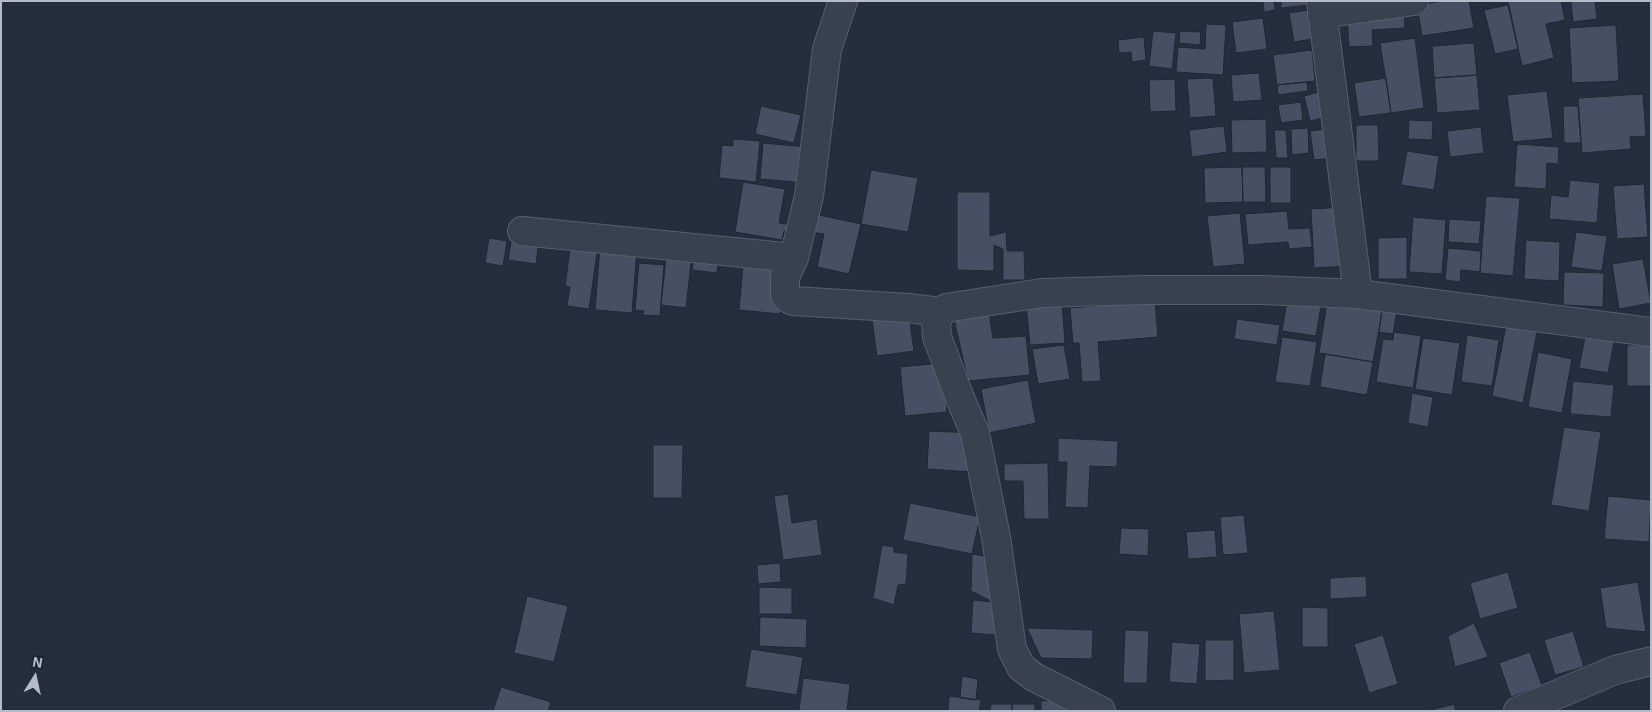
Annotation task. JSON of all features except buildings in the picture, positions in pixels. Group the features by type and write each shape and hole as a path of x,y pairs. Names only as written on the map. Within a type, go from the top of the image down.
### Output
{"street":[{"path":"843,1 827,49 809,196 794,258 786,278 784,295 792,301 908,308 941,312"},
{"path":"1358,294 1322,8 1414,1"},
{"path":"522,231 794,258"},
{"path":"1101,711 1034,677 1021,667 1012,649 996,537 975,433 937,337 936,328 941,312 946,308 1042,293 1144,290 1262,290 1358,294 1651,332"},
{"path":"1518,711 1615,670 1651,661"}]}
